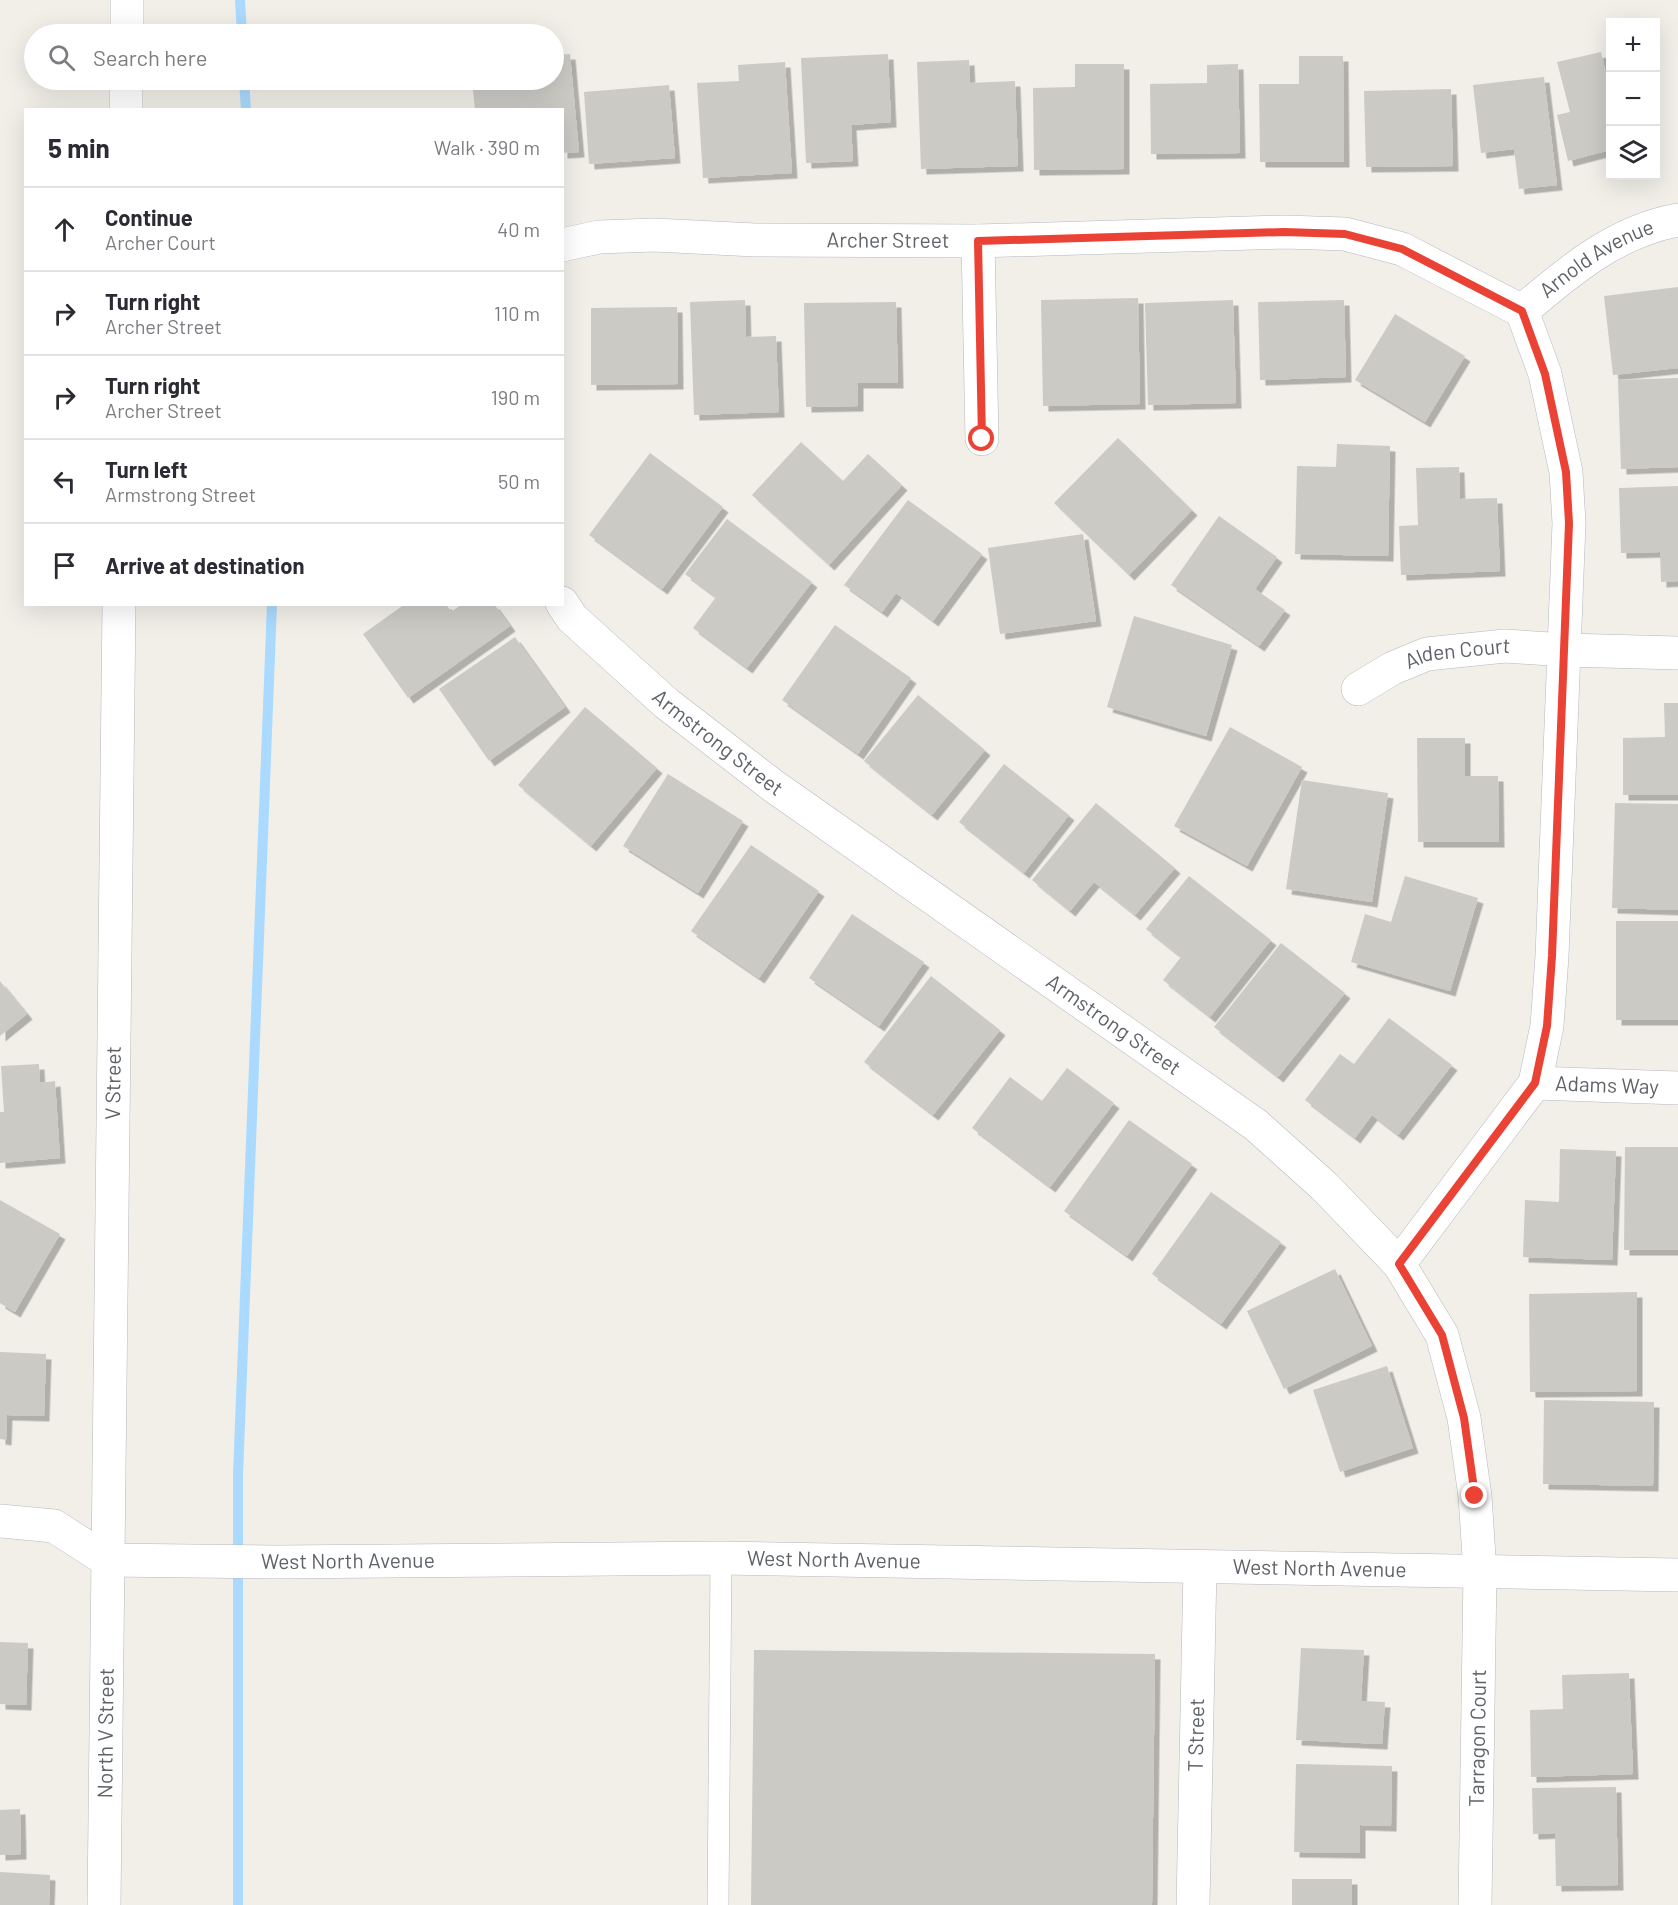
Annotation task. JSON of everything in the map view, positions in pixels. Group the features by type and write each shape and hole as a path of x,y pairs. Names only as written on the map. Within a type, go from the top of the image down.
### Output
{"street":[{"path":"127,0 127,24"},
{"path":"126,90 126,108"},
{"name":"Arnold Avenue","path":"1522,311 1569,270 1612,242 1660,223 1678,220"},
{"name":"Archer Street","path":"564,245 599,237 654,235 755,240 978,241 1284,232 1345,234 1402,249 1522,311"},
{"path":"978,241 982,439"},
{"path":"1399,1264 1535,1083 1547,1026 1552,956 1569,523 1566,472 1545,374 1522,311"},
{"name":"V Street","path":"107,1560 119,606"},
{"name":"Armstrong Street","path":"564,606 572,618 651,690 772,785 1256,1125 1324,1186 1399,1264 1442,1335 1459,1397 1475,1496 1480,1572"},
{"name":"Alden Court","path":"1358,689 1393,668 1427,654 1505,646 1678,653"},
{"name":"Adams Way","path":"1535,1083 1678,1088"},
{"path":"0,1521 54,1526 107,1560"},
{"name":"West North Avenue","path":"107,1560 277,1562 721,1558 1678,1575"},
{"name":"North V Street","path":"104,1905 107,1560"},
{"name":"T Street","path":"1193,1905 1200,1567"},
{"name":"Tarragon Court","path":"1475,1905 1480,1572"}],"lane":[{"path":"718,1905 721,1558"}],"building":[{"path":"1601,52 1606,73 1606,151 1568,161 1557,115 1570,112 1557,62"},
{"path":"564,54 570,54 579,152 564,153 564,108 475,108 473,90 564,90"},
{"path":"888,54 891,122 851,125 853,161 806,163 801,58"},
{"path":"1299,56 1343,56 1344,162 1260,162 1259,84 1299,84"},
{"path":"969,60 970,83 1015,81 1018,166 921,169 917,62"},
{"path":"785,62 792,173 703,178 697,83 739,81 738,65"},
{"path":"1075,64 1124,64 1124,169 1034,170 1033,88 1075,87"},
{"path":"1238,64 1240,153 1151,154 1150,84 1207,83 1207,65"},
{"path":"1544,77 1557,185 1519,189 1514,149 1481,153 1473,85"},
{"path":"669,85 675,158 589,164 584,92"},
{"path":"1451,89 1453,166 1366,167 1364,91"},
{"path":"1678,287 1678,368 1613,375 1604,296"},
{"path":"1138,298 1140,404 1043,406 1041,300"},
{"path":"745,300 746,337 776,336 779,412 694,415 690,302"},
{"path":"1233,300 1236,403 1148,405 1145,303"},
{"path":"1344,300 1346,377 1260,380 1258,302"},
{"path":"896,302 898,383 858,383 858,406 806,407 804,303"},
{"path":"677,307 678,384 591,385 591,308"},
{"path":"1395,314 1465,356 1425,422 1355,380"},
{"path":"1678,378 1678,467 1621,469 1618,380"},
{"path":"1118,438 1192,510 1129,575 1054,503"},
{"path":"801,442 843,481 868,454 902,485 829,565 752,495"},
{"path":"1337,444 1390,446 1388,556 1295,554 1297,466 1336,467"},
{"path":"650,453 723,507 662,589 589,535"},
{"path":"1459,467 1460,499 1497,498 1500,571 1401,575 1399,526 1418,525 1416,468"},
{"path":"1678,486 1678,581 1661,582 1660,552 1621,553 1619,488"},
{"path":"908,500 982,554 933,621 896,593 882,612 844,585"},
{"path":"1219,516 1277,557 1255,589 1285,610 1259,646 1171,585"},
{"path":"727,519 812,582 747,668 693,628 716,597 685,574"},
{"path":"1083,534 1096,621 1000,634 988,548"},
{"path":"402,606 447,606 451,612 459,606 495,606 510,626 408,698 363,634"},
{"path":"1134,616 1232,645 1206,736 1107,707"},
{"path":"835,625 911,678 858,754 782,700"},
{"path":"515,637 565,707 489,761 439,689"},
{"path":"918,695 985,750 932,815 864,761"},
{"path":"1664,703 1678,703 1678,795 1623,795 1623,738 1665,737"},
{"path":"585,707 657,768 591,846 518,785"},
{"path":"1230,727 1302,767 1247,866 1174,826"},
{"path":"1417,738 1465,738 1465,776 1498,776 1499,842 1418,842"},
{"path":"1004,764 1069,815 1024,873 959,822"},
{"path":"668,774 743,821 698,893 623,846"},
{"path":"1302,780 1388,793 1372,902 1286,889"},
{"path":"1096,803 1175,868 1135,915 1094,882 1070,911 1032,880"},
{"path":"1615,803 1678,804 1678,910 1612,908"},
{"path":"751,845 819,891 759,978 691,931"},
{"path":"1189,876 1271,940 1210,1017 1163,980 1181,957 1146,929"},
{"path":"1405,876 1478,898 1450,991 1351,962 1365,914 1391,922"},
{"path":"852,914 924,962 879,1026 809,978"},
{"path":"1616,921 1678,921 1678,1020 1616,1020"},
{"path":"1281,943 1345,993 1278,1077 1214,1027"},
{"path":"931,976 1000,1030 933,1115 864,1062"},
{"path":"0,981 27,1014 0,1036"},
{"path":"1389,1018 1452,1065 1398,1135 1372,1115 1355,1138 1305,1100 1340,1054 1354,1064"},
{"path":"39,1064 40,1083 55,1081 60,1158 0,1163 0,1112 4,1112 1,1066"},
{"path":"1067,1068 1114,1103 1050,1187 972,1128 1010,1077 1042,1101"},
{"path":"1129,1120 1192,1164 1127,1256 1064,1211"},
{"path":"1625,1147 1678,1147 1678,1250 1624,1250"},
{"path":"1560,1149 1616,1151 1612,1260 1523,1257 1525,1200 1559,1202"},
{"path":"1211,1192 1281,1242 1221,1324 1152,1274"},
{"path":"0,1200 60,1234 15,1312 0,1303"},
{"path":"1335,1269 1372,1346 1284,1389 1247,1311"},
{"path":"1637,1292 1637,1391 1530,1392 1529,1294"},
{"path":"0,1352 46,1354 44,1416 7,1415 6,1440 0,1439"},
{"path":"1387,1366 1413,1448 1340,1472 1313,1390"},
{"path":"1544,1400 1654,1402 1653,1486 1543,1484"},
{"path":"0,1642 28,1643 26,1705 0,1704"},
{"path":"1301,1648 1364,1650 1361,1701 1385,1702 1382,1744 1296,1740"},
{"path":"754,1650 1155,1654 1152,1905 751,1905"},
{"path":"1629,1673 1633,1774 1531,1777 1530,1710 1563,1709 1562,1675"},
{"path":"1296,1764 1392,1766 1391,1826 1360,1825 1360,1853 1294,1852"},
{"path":"1616,1787 1618,1885 1556,1886 1555,1833 1533,1834 1532,1788"},
{"path":"20,1809 21,1854 0,1855 0,1810"},
{"path":"0,1872 50,1875 49,1905 0,1905"},
{"path":"1292,1879 1352,1879 1352,1905 1292,1905"}],"waterway":[{"path":"240,0 241,24"},
{"path":"245,90 246,108"},
{"path":"238,1905 238,1475 272,606"}],"route":[{"path":"982,439 978,241 1284,232 1345,234 1402,249 1522,311 1545,374 1566,472 1569,523 1552,956 1547,1026 1535,1083 1399,1264 1442,1335 1464,1418 1475,1496"}]}
